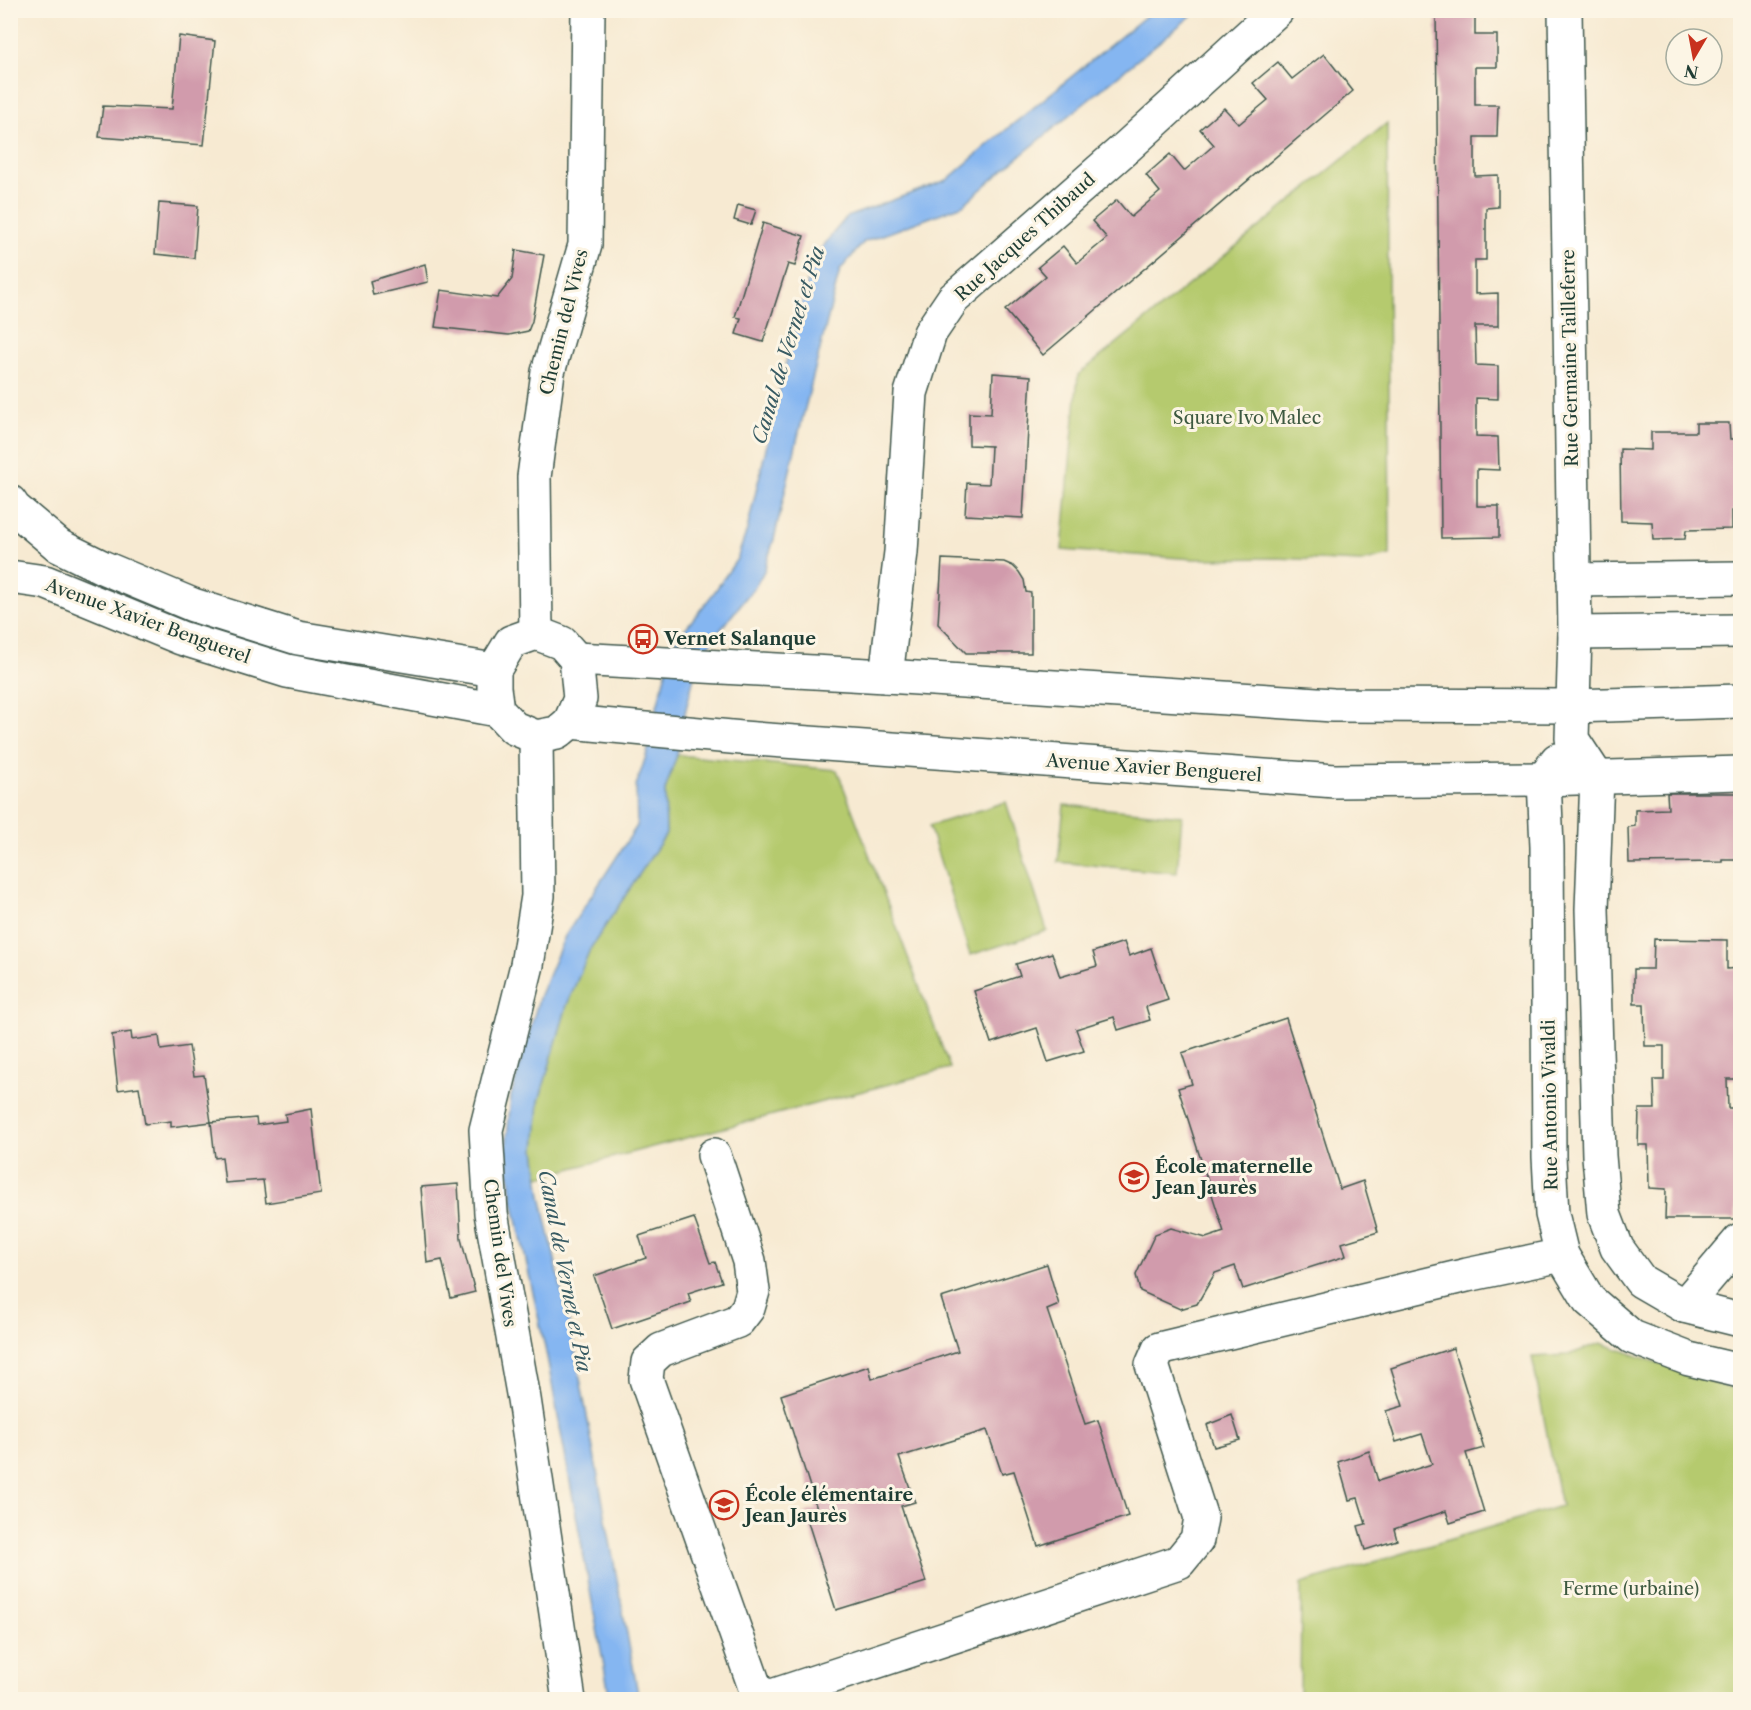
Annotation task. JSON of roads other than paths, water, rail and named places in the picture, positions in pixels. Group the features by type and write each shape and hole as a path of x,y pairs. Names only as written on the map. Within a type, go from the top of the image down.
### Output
{"street":[{"name":"Chemin del Vives","path":"536,633 534,477 548,372 585,245 588,10"},
{"name":"Rue Jacques Thibaud","path":"886,676 901,552 911,393 930,333 953,299 1129,145 1277,10"},
{"name":"Rue Germaine Tailleferre","path":"1565,10 1575,633 1572,706"},
{"name":"Avenue Xavier Benguerel","path":"10,502 59,546 192,605 297,638 494,670"},
{"name":"Avenue Xavier Benguerel","path":"10,577 45,582 181,638 287,671 497,710"},
{"path":"1574,580 1740,578"},
{"path":"1575,633 1740,630"},
{"path":"536,633 562,643 576,659 580,699 570,722 557,734 536,737 514,728 497,710 494,670 511,642 536,633"},
{"path":"576,659 886,676 1333,705 1572,706 1740,701"},
{"path":"1572,706 1572,739 1598,777 1592,909 1599,1156 1604,1214 1617,1248 1641,1281 1684,1306 1740,1320"},
{"name":"Avenue Xavier Benguerel","path":"570,722 742,738 1335,781 1740,773"},
{"name":"Chemin del Vives","path":"536,737 538,896 527,965 486,1130 491,1213 524,1399 569,1700"},
{"path":"1544,778 1572,739"},
{"name":"Rue Antonio Vivaldi","path":"1544,778 1547,847 1549,1157 1552,1214 1562,1255 1589,1300 1632,1337 1689,1359 1740,1371"},
{"path":"714,1155 749,1261 753,1291 748,1308 738,1321 661,1350 648,1362 646,1379 757,1693 772,1696 1179,1562 1197,1540 1201,1518 1152,1365 1159,1349 1467,1275 1562,1255"},
{"path":"1684,1306 1740,1240"}],"water":[{"path":"1152,11 1197,11 963,205 864,242 840,270 774,539 764,571 756,585 699,657 677,755 665,790 666,834 590,949 567,1005 539,1101 535,1150 541,1196 575,1351 639,1699 610,1699 547,1357 513,1201 506,1149 511,1096 540,995 565,936 637,826 636,786 649,747 673,644 713,594 737,559 747,530 787,358 814,258 847,217 947,180"}],"place":[{"name":"Vernet Salanque","path":"643,639"},
{"name":"École maternelle Jean Jaurès","path":"1134,1177"},
{"name":"École élémentaire Jean Jaurès","path":"724,1505"}],"water label":[{"name":"Canal de Vernet et Pia","path":"788,345"},
{"name":"Canal de Vernet et Pia","path":"565,1271"}],"park label":[{"name":"Square Ivo Malec","path":"1247,418"},
{"name":"Ferme (urbaine)","path":"1631,1589"}]}
